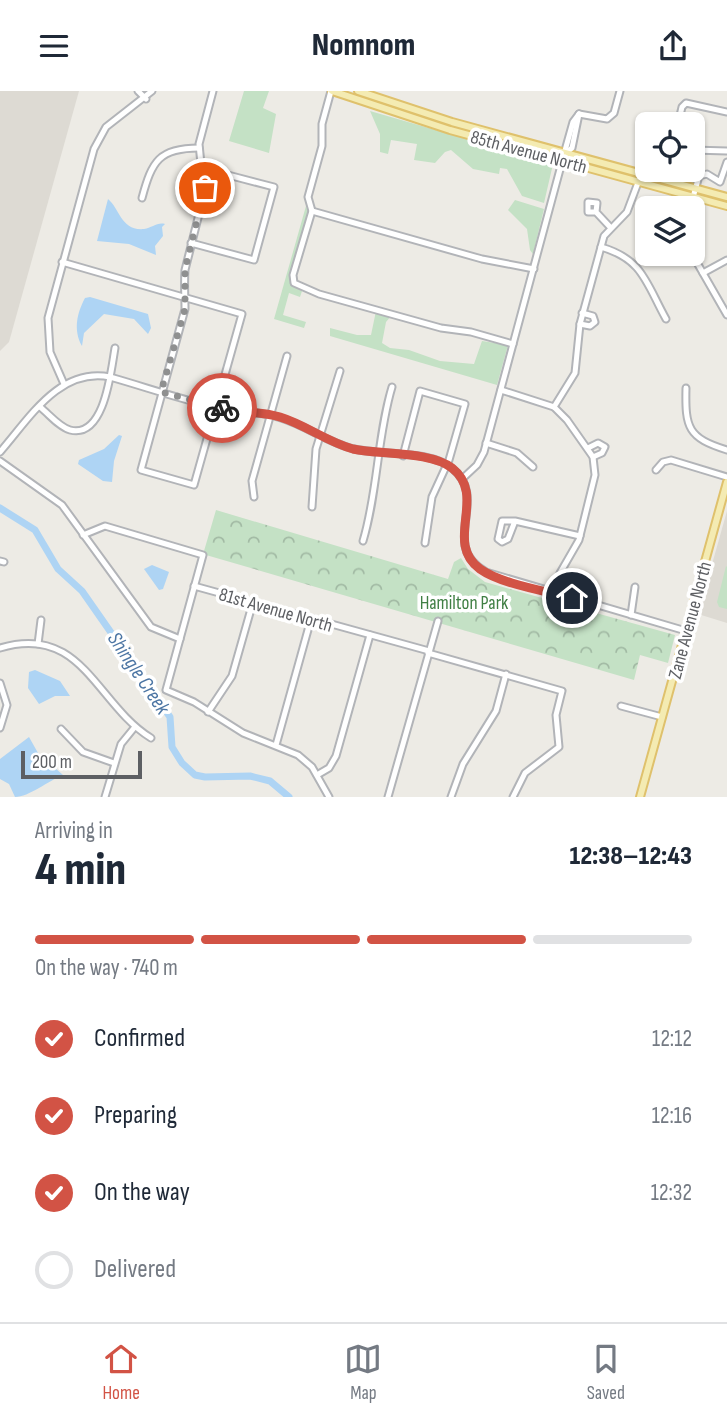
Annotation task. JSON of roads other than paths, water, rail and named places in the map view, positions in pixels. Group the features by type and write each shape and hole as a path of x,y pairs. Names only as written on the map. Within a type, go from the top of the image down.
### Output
{"main road":[{"name":"85th Avenue North","path":"331,91 450,130 635,179"},
{"name":"85th Avenue North","path":"358,91 452,122 727,197"},
{"path":"450,130 452,122"},
{"name":"85th Avenue North","path":"646,182 692,196"},
{"name":"85th Avenue North","path":"705,200 727,206"},
{"name":"Zane Avenue North","path":"640,797 727,482"}],"street":[{"path":"138,91 146,99"},
{"path":"64,384 50,352 47,329 62,263 97,141 112,122 146,99 152,91"},
{"path":"62,263 185,298 242,314 194,485 141,470 184,314 185,298 185,269 204,194 205,177 199,148 213,91"},
{"path":"331,91 322,124 322,146 308,197 312,211 293,275 294,283 319,294 441,328 471,332 513,344"},
{"path":"462,479 477,465 486,443 565,160 573,122 579,114 607,119 614,113 620,91"},
{"path":"681,112 687,103 727,113"},
{"path":"142,198 151,168 161,156 176,149 199,148"},
{"path":"705,150 727,151"},
{"path":"692,196 693,187 704,173 720,182 727,162"},
{"path":"191,243 254,261 274,187 228,175 205,177"},
{"path":"554,407 575,373 582,313 601,247 610,227 627,212 638,182"},
{"path":"312,211 482,259 534,269"},
{"path":"596,212 610,227"},
{"path":"601,247 623,254 633,261 666,319"},
{"path":"703,273 727,260"},
{"path":"699,266 727,315"},
{"path":"580,324 590,326 595,322 593,316 582,313"},
{"path":"40,407 65,427 83,429 97,419 110,377 115,348"},
{"path":"254,497 252,481 286,356"},
{"path":"312,507 316,449 340,371"},
{"path":"0,451 64,384 82,377 110,377 216,406 272,415 345,446 447,465 462,479 468,498 463,541 472,561 495,576 686,631"},
{"path":"363,541 377,453 392,387"},
{"path":"686,388 687,421 693,433 702,442 727,450"},
{"path":"500,390 554,407 593,457 595,475 580,536 560,573 553,593"},
{"path":"403,456 420,391 465,404 447,465 432,497 425,543"},
{"path":"486,443 517,453 533,467"},
{"path":"588,448 597,443 603,445 604,451 593,457"},
{"path":"656,470 668,460 727,477"},
{"path":"0,461 57,501 151,627 180,639"},
{"path":"515,521 580,536"},
{"name":"81st Avenue North","path":"83,535 105,526 203,555 194,586 562,691 556,715 559,747 525,773 513,797"},
{"path":"194,586 166,691 184,697 232,728 298,755 317,775 329,797"},
{"path":"631,615 635,587"},
{"path":"208,712 232,676 253,602"},
{"path":"276,745 311,619"},
{"path":"38,644 41,620"},
{"path":"388,797 438,621"},
{"path":"317,775 328,768 336,756 370,635"},
{"path":"0,648 38,644 61,651 81,664 134,727 151,738"},
{"path":"451,797 463,764 496,711 506,674"},
{"path":"0,683 7,705 0,727"},
{"path":"621,706 662,717"},
{"path":"105,797 121,744 134,727"},
{"path":"61,729 83,752 114,763"}],"water":[{"path":"108,199 130,227 144,229 165,224 162,227 163,236 155,246 156,255 129,244 97,241"},
{"path":"90,297 148,314 151,328 148,334 134,319 104,314 84,333 82,346 77,322 85,298"},
{"path":"119,435 122,436 114,461 112,482 103,481 78,464 79,460 104,449"},
{"path":"152,565 169,572 163,589 159,590 144,569"},
{"path":"35,670 60,681 70,696 55,696 39,704 28,688 29,672"},
{"path":"29,737 38,753 63,775 32,792 15,797 9,784 0,779 0,759"}],"waterway":[{"name":"Shingle Creek","path":"0,508 35,530 58,569 82,591 170,717 172,747 182,763 195,775 250,776 270,781 289,797"}],"park label":[{"name":"Hamilton Park","path":"464,602"}]}
